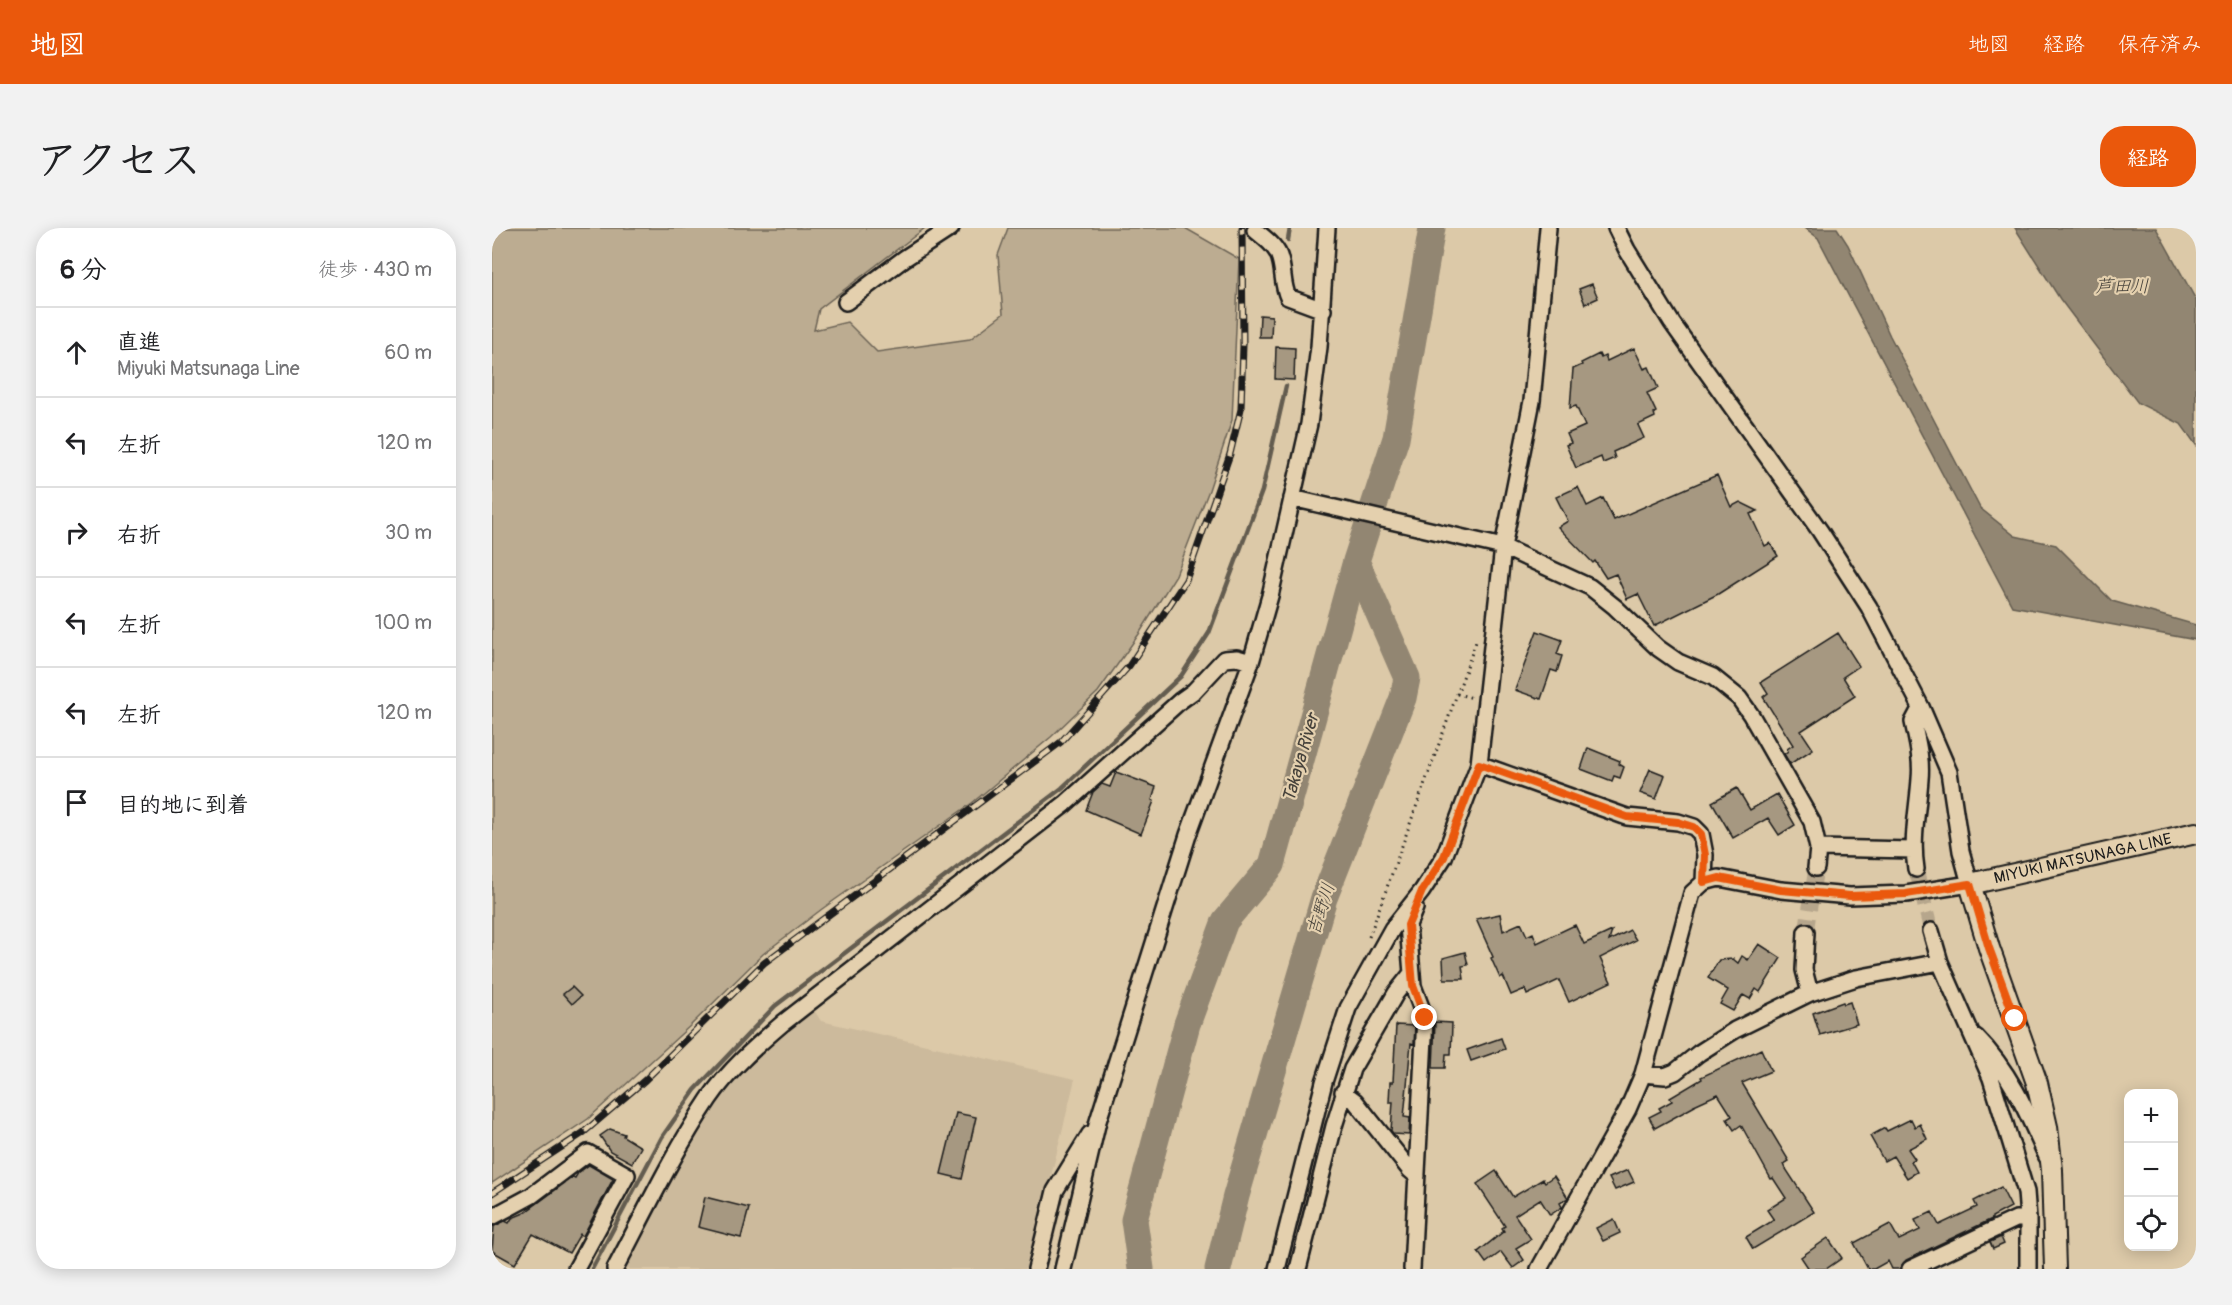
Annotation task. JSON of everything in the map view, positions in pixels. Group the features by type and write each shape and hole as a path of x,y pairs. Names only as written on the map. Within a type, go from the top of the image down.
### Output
{"main road":[{"name":"MIYUKI MATSUNAGA LINE","path":"2055,1269 2052,1170 2047,1127 2037,1083 1989,948 1970,884 2196,833"}],"street":[{"path":"846,302 905,258 951,228"},
{"path":"1063,1269 1098,1121 1188,835 1251,662 1270,596 1309,424 1323,310 1327,228"},
{"path":"1277,1269 1324,1082 1347,1008 1392,928 1422,891 1444,857 1479,764 1500,546 1532,401 1548,228"},
{"path":"1539,1269 1607,1149 1643,1074 1692,893 1704,882 1719,878 1781,890 1850,896 1906,894 1970,884 1961,851 1949,772 1922,706 1869,607 1820,531 1672,323 1616,228"},
{"path":"1255,230 1272,244 1280,258 1283,286 1288,297 1323,310"},
{"path":"1292,498 1500,546 1590,587 1615,607 1658,648 1678,662 1713,677 1739,698 1812,822 1818,848 1816,868"},
{"path":"615,1269 674,1156 710,1098 758,1044 1065,804 1194,691 1224,658 1251,662"},
{"path":"1916,869 1913,850 1921,776 1919,747 1913,722 1922,706"},
{"path":"1479,764 1627,817 1678,822 1694,827 1701,834 1705,855 1704,882"},
{"path":"1818,848 1913,850"},
{"path":"1412,1269 1425,1018 1413,986 1408,925 1422,891"},
{"path":"1931,931 1940,962 1991,1078 2026,1192 2028,1269"},
{"path":"1806,932 1804,970 1810,993"},
{"path":"1643,1074 1665,1076 1675,1072 1736,1030 1810,993 1856,978 1940,962"},
{"path":"1298,1269 1343,1092 1352,1068 1396,993 1412,973"},
{"path":"1970,1030 1993,1054 2020,1096 2052,1170"},
{"path":"1343,1092 1355,1101 1417,1176"},
{"path":"1036,1269 1055,1191 1098,1121"},
{"path":"492,1217 531,1196 588,1153 627,1175 576,1269"},
{"path":"1910,1269 1929,1264 2016,1219 2028,1218"}],"path":[{"path":"1367,944 1479,635"},
{"path":"1457,694 1476,699"}],"shaded area":[{"path":"492,228 925,228 819,309 814,330 847,322 877,352 970,339 1003,314 998,255 1008,228 1185,228 1239,259 1232,420 1209,490 1176,575 1139,634 1098,692 1051,737 972,803 822,909 763,954 691,1025 588,1119 492,1183"},
{"path":"812,1007 821,1021 1075,1079 1028,1269 624,1269 694,1135 729,1085 769,1041"}],"water":[{"path":"1805,228 1837,228 1848,245 1890,336 1980,508 2015,536 2056,545 2112,601 2196,625 2196,640 2012,606 1818,238"},
{"name":"芦田川","path":"2015,228 2156,228 2196,300 2196,445 2181,424 2138,403 2060,299"}],"building":[{"path":"1592,284 1598,298 1585,304 1579,289"},
{"path":"1260,315 1272,316 1271,337 1259,337"},
{"path":"1276,347 1295,348 1294,380 1275,379"},
{"path":"1634,348 1644,369 1649,367 1658,388 1647,393 1656,412 1655,417 1638,425 1644,438 1613,452 1615,458 1603,463 1601,457 1576,468 1566,445 1571,443 1567,434 1585,426 1576,406 1570,408 1573,369 1599,354 1601,358 1605,356 1607,361"},
{"path":"1717,475 1731,507 1740,502 1758,511 1750,514 1765,546 1770,543 1778,556 1718,594 1654,626 1638,594 1627,599 1616,574 1606,578 1595,561 1593,563 1558,527 1568,521 1556,497 1578,487 1587,506 1603,498 1614,520"},
{"path":"1537,631 1562,640 1557,654 1562,656 1557,672 1551,670 1541,699 1515,690"},
{"path":"1838,633 1859,666 1843,677 1855,696 1801,731 1813,749 1790,764 1784,754 1793,745 1763,697 1768,693 1761,682"},
{"path":"1588,748 1620,761 1619,764 1624,767 1620,778 1614,776 1612,781 1581,769"},
{"path":"1650,769 1665,775 1656,799 1640,793"},
{"path":"1116,772 1156,787 1152,800 1154,801 1141,834 1086,810 1093,792 1102,784 1110,787"},
{"path":"1737,788 1750,810 1777,794 1795,825 1779,835 1768,818 1733,838 1712,802"},
{"path":"1500,914 1503,931 1521,923 1527,936 1533,933 1537,943 1575,925 1584,944 1612,931 1609,941 1630,930 1636,940 1600,958 1611,982 1569,1002 1559,980 1527,995 1525,989 1511,995 1503,976 1500,978 1476,919"},
{"path":"1759,944 1781,958 1760,992 1756,989 1750,999 1743,995 1733,1011 1720,1004 1728,990 1708,978 1719,960 1733,959 1738,963 1742,956 1748,960"},
{"path":"1465,952 1468,965 1462,966 1464,979 1444,979 1443,958"},
{"path":"572,987 581,996 572,1004 563,994"},
{"path":"1843,1002 1844,1004 1850,1002 1857,1024 1820,1035 1813,1013"},
{"path":"1435,1022 1452,1023 1451,1054 1446,1054 1445,1068 1433,1068"},
{"path":"1396,1025 1415,1026 1414,1044 1411,1043 1404,1117 1410,1118 1409,1135 1394,1134 1391,1131 1393,1102 1389,1102 1390,1082 1393,1082"},
{"path":"1501,1038 1505,1049 1471,1061 1467,1050"},
{"path":"1761,1049 1771,1071 1742,1083 1789,1161 1784,1164 1786,1169 1814,1212 1753,1249 1746,1237 1774,1220 1767,1210 1786,1198 1773,1178 1771,1179 1741,1125 1734,1130 1727,1119 1732,1116 1718,1094 1655,1128 1649,1117 1661,1111 1659,1108 1672,1101 1670,1098 1702,1079 1701,1077"},
{"path":"956,1113 976,1117 962,1179 941,1174"},
{"path":"1911,1119 1915,1127 1920,1124 1927,1139 1908,1149 1915,1159 1911,1161 1917,1172 1907,1178 1893,1156 1884,1161 1870,1136 1885,1128 1887,1131"},
{"path":"610,1129 624,1134 623,1136 641,1147 632,1163 610,1151 600,1136"},
{"path":"589,1165 613,1179 583,1236 580,1234 569,1253 533,1234 515,1264 492,1251 494,1226 505,1221 509,1223 512,1218 524,1213 573,1177 575,1178"},
{"path":"1628,1170 1634,1182 1615,1190 1609,1178"},
{"path":"1496,1171 1513,1197 1543,1179 1545,1182 1554,1176 1568,1198 1560,1203 1562,1207 1550,1215 1540,1199 1515,1215 1531,1239 1516,1248 1524,1260 1513,1268 1501,1252 1486,1263 1478,1252 1504,1231 1502,1228 1505,1226 1477,1184"},
{"path":"2001,1187 2011,1207 1992,1219 1906,1260 1899,1269 1892,1269 1888,1261 1874,1269 1868,1269 1854,1243 1890,1224 1899,1240 1920,1230 1915,1220 1932,1212 1939,1225 1977,1207 1974,1201"},
{"path":"705,1197 749,1208 741,1238 698,1227"},
{"path":"1614,1219 1620,1233 1603,1241 1596,1228"},
{"path":"2001,1237 2004,1244 1993,1249 1990,1242"},
{"path":"1828,1238 1842,1258 1826,1269 1809,1269 1801,1257"}],"waterway":[{"path":"1288,240 1290,228"},
{"name":"Takaya River","path":"1141,1269 1134,1220 1187,1024 1225,921 1272,865 1356,561 1396,438 1432,228"},
{"path":"592,1269 662,1137 695,1090 775,1006 1062,788 1181,676 1209,633 1262,491 1286,386"},
{"name":"吉野川","path":"1218,1269 1236,1196 1324,898 1403,698 1407,678 1356,561"}],"tunnel":[{"path":"1806,932 1816,868"},
{"path":"1916,869 1931,931"}],"railway":[{"path":"492,1193 583,1133 645,1080 764,963 1061,742 1129,666 1186,580 1230,454 1241,409 1242,228"}],"route":[{"path":"1425,1018 1413,986 1408,925 1422,891 1444,857 1479,764 1627,817 1678,822 1694,827 1701,834 1705,855 1704,882 1719,878 1781,890 1850,896 1906,894 1970,884 1989,948 2015,1019"}]}
